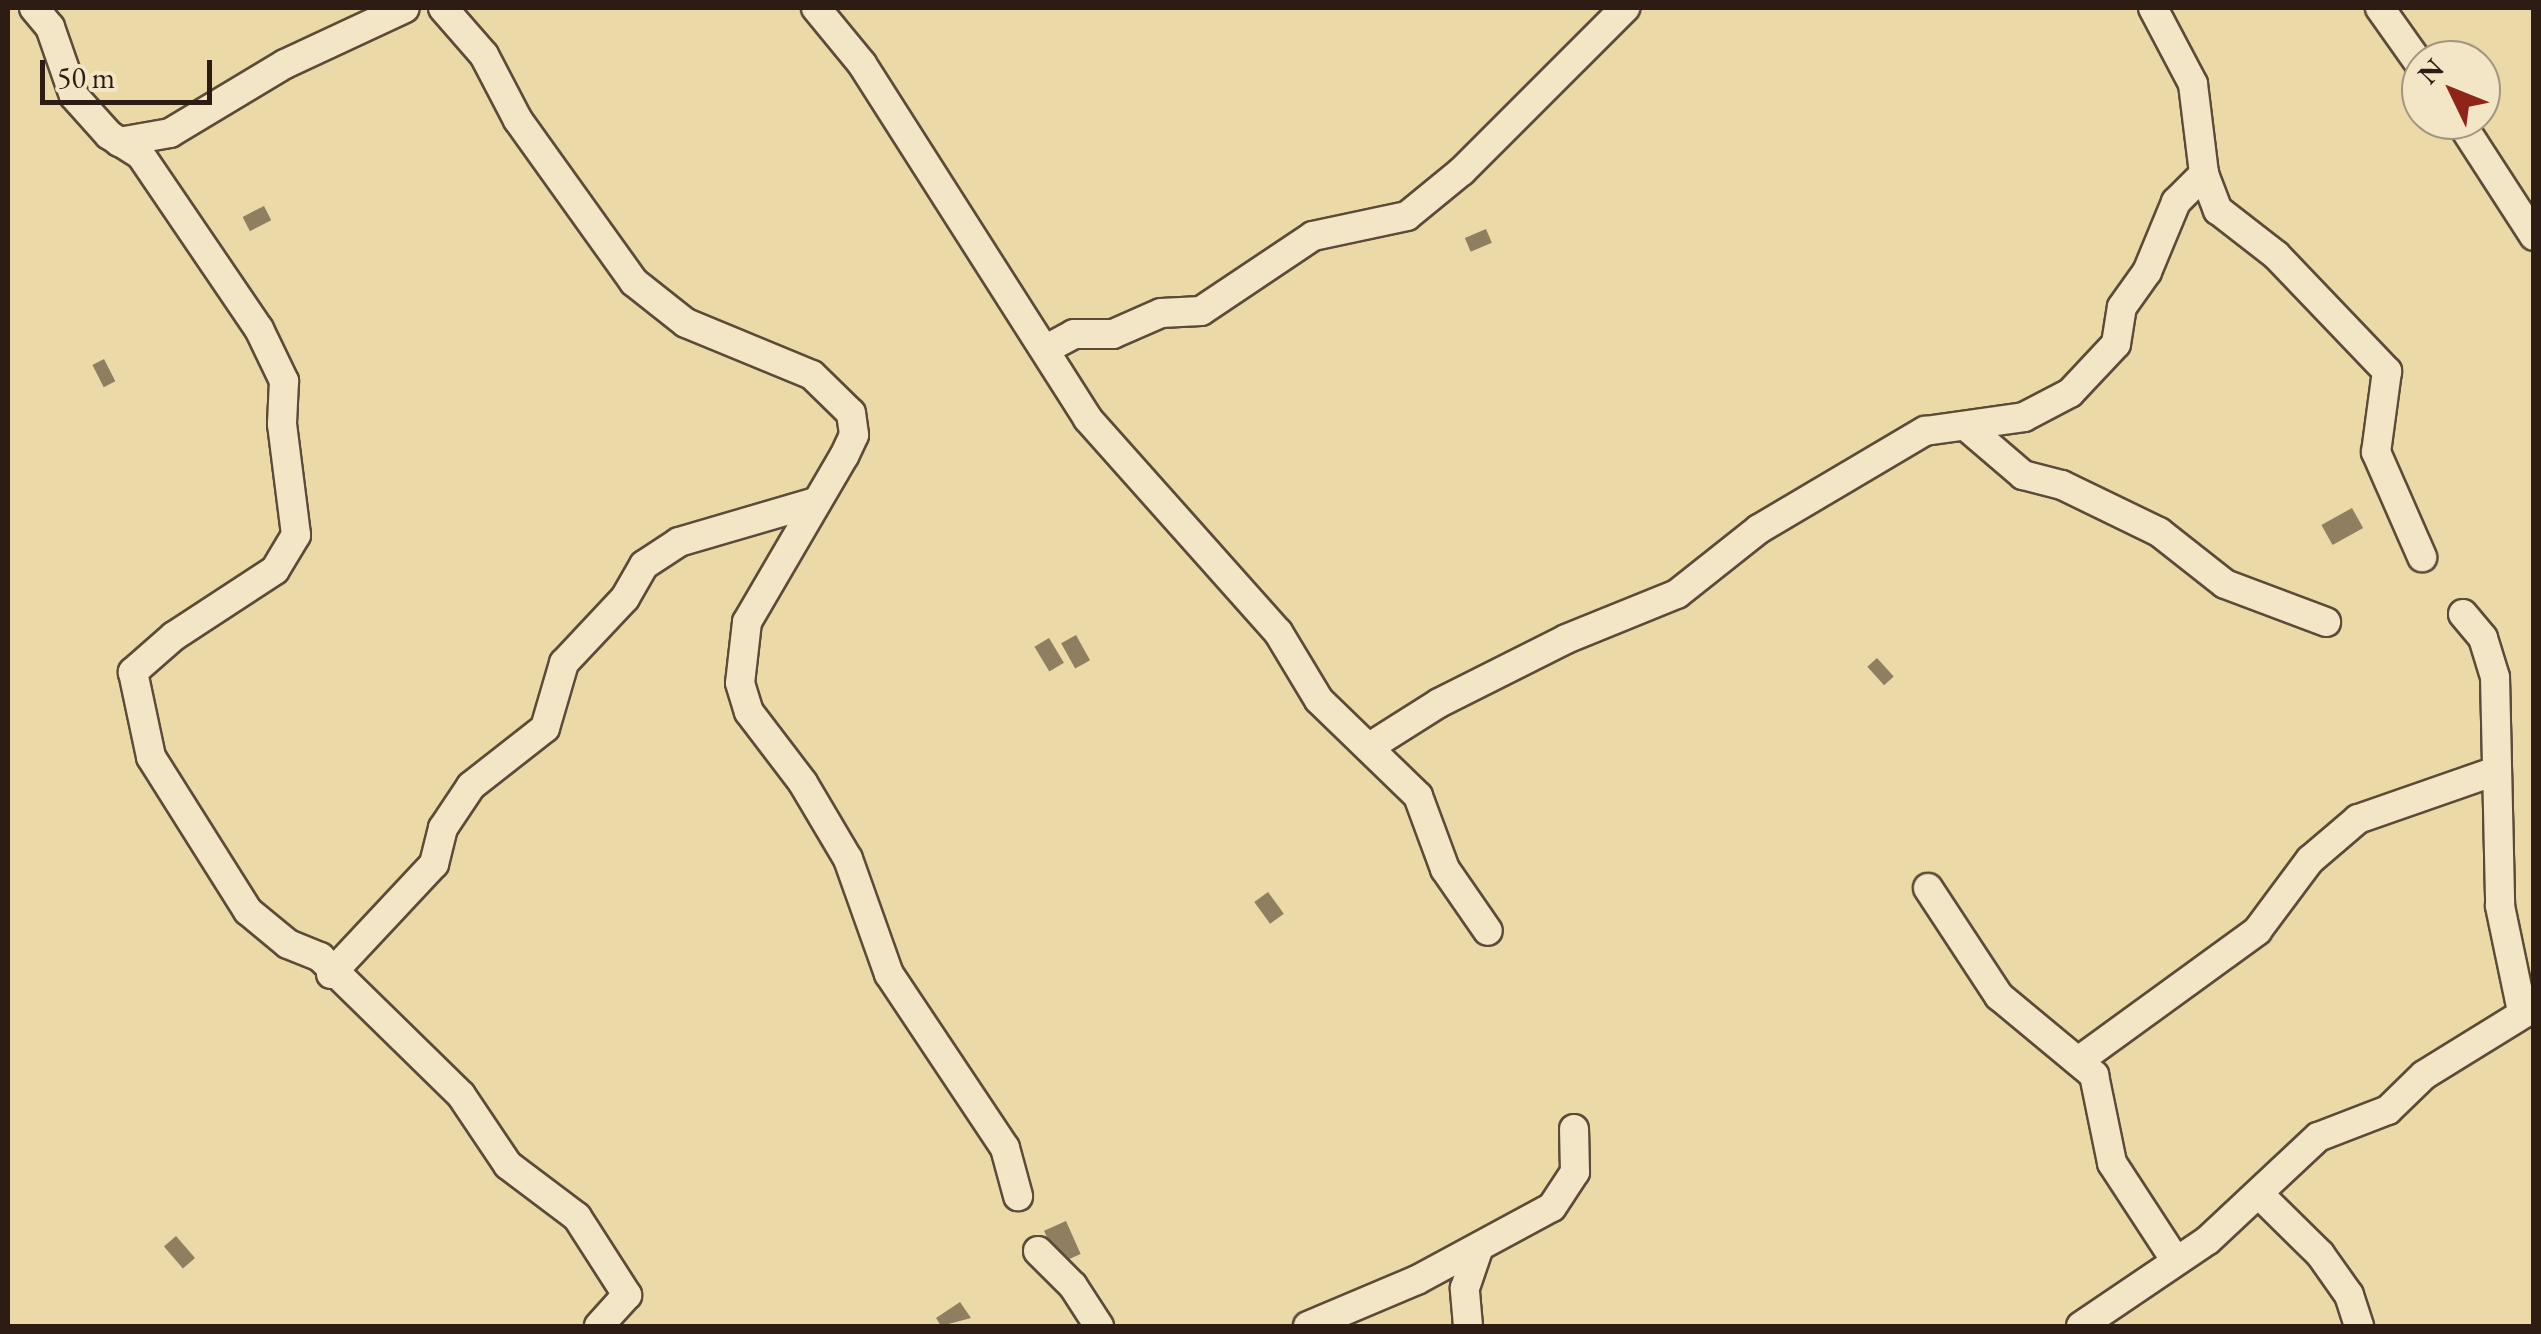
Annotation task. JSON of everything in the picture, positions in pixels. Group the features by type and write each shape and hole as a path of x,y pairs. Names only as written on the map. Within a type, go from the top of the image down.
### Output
{"street":[{"path":"34,8 50,28 74,96 119,142 140,154 185,229 226,280 284,381 282,424 297,512 296,536 275,570 147,656 133,672 133,694 151,757 246,908 288,944 318,956 331,974 461,1095 508,1164 576,1218 628,1294 599,1326"},
{"path":"119,142 170,133 285,64 405,8"},
{"path":"444,8 484,55 518,120 634,282 686,323 812,375 851,414 854,435 812,503 804,530 747,622 740,683 748,712 803,783 848,859 889,974 1005,1148 1018,1196"},
{"path":"816,8 862,64 1048,348 1088,420 1278,632 1319,700 1371,746 1418,796 1445,870 1488,931"},
{"path":"1048,348 1074,334 1114,334 1161,314 1201,311 1313,236 1407,216 1462,171 1625,8"},
{"path":"2152,8 2193,84 2204,174 2218,210 2276,255 2387,371 2376,452 2422,557"},
{"path":"2380,8 2403,40"},
{"path":"2472,140 2534,236"},
{"path":"1371,746 1439,703 1538,653 1677,594 1759,529 1925,431 1967,428 2046,409 2097,368 2116,344 2122,307 2147,272 2176,202 2204,174"},
{"path":"1967,428 2024,475 2062,485 2159,532 2224,584 2326,622"},
{"path":"331,974 434,864 442,828 471,786 545,728 564,663 624,598 644,564 678,542 812,503"},
{"path":"2081,1326 2261,1196 2318,1137 2388,1110 2424,1075 2528,1009 2500,906 2496,771 2501,737 2495,677 2484,638 2463,614"},
{"path":"2081,1059 2256,932 2310,860 2358,819 2496,771"},
{"path":"1928,888 2000,996 2081,1059 2094,1075 2112,1163 2174,1258"},
{"path":"1308,1326 1479,1247 1552,1207 1575,1172 1574,1129"},
{"path":"2261,1196 2320,1254 2349,1295 2359,1326"},
{"path":"1468,1326 1465,1288 1479,1247"},
{"path":"1038,1250 1099,1326"}],"building":[{"path":"264,206 271,220 250,231 243,217"},
{"path":"1486,229 1492,243 1471,252 1465,238"},
{"path":"104,359 115,381 104,387 92,365"},
{"path":"2352,508 2363,528 2333,545 2321,525"},
{"path":"1076,635 1090,660 1075,669 1061,643"},
{"path":"1049,638 1064,663 1049,672 1034,647"},
{"path":"1877,658 1894,677 1884,685 1867,667"},
{"path":"1268,892 1284,914 1270,924 1254,902"},
{"path":"1066,1221 1081,1254 1059,1264 1044,1231"},
{"path":"176,1236 195,1258 183,1268 164,1246"},
{"path":"960,1302 971,1318 941,1326 936,1318"}]}
